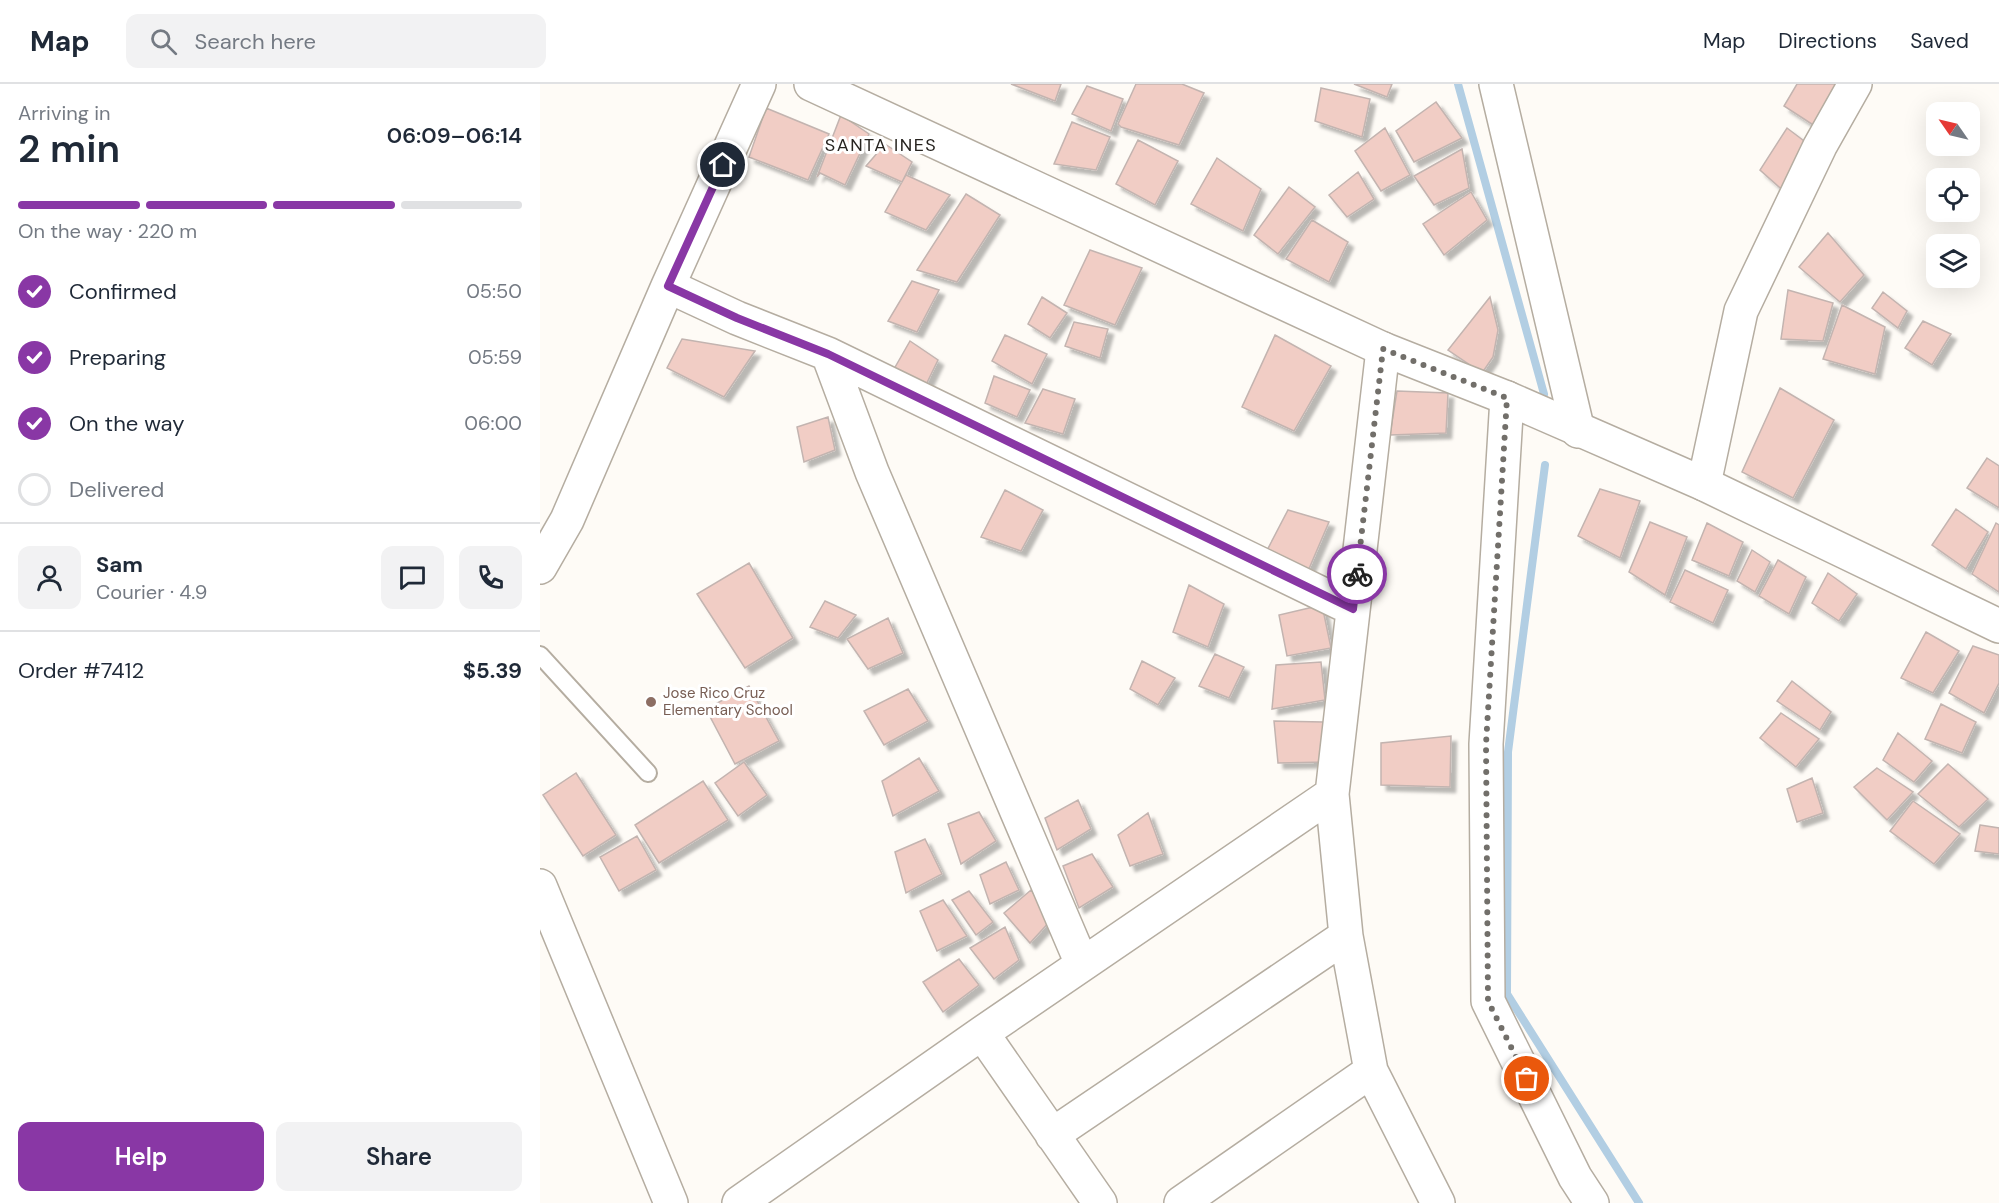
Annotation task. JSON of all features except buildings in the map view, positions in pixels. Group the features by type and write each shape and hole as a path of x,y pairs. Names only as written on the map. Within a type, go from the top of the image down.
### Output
{"street":[{"path":"540,567 567,520 668,286 759,84"},
{"path":"811,84 1383,349 1507,398 1578,431 1704,484 1999,626"},
{"path":"1496,84 1578,431"},
{"path":"1704,484 1741,311 1820,146 1855,84"},
{"path":"668,286 737,318 828,354 1353,609"},
{"path":"1383,349 1332,794 1346,936 1371,1071 1438,1203"},
{"path":"828,354 872,472 1082,964"},
{"path":"1507,398 1486,744 1488,1001 1575,1177 1592,1203"},
{"path":"739,1203 1082,964 1332,794"},
{"path":"540,886 671,1203"},
{"path":"1052,1135 1346,936"},
{"path":"982,1033 1100,1203"},
{"path":"1181,1203 1371,1071"}],"lane":[{"path":"540,655 648,773"}],"waterway":[{"path":"1458,84 1544,394"},
{"path":"1545,465 1508,752 1507,994 1639,1203"}],"way so far":[{"path":"1357,574 1383,349 1507,398 1486,744 1488,1001 1527,1079"}],"place":[{"name":"Jose Rico Cruz Elementary School","path":"651,702"}],"district":[{"name":"SANTA INES","path":"881,145"}],"route":[{"path":"723,165 668,286 737,318 828,354 1353,609 1357,574"}]}
